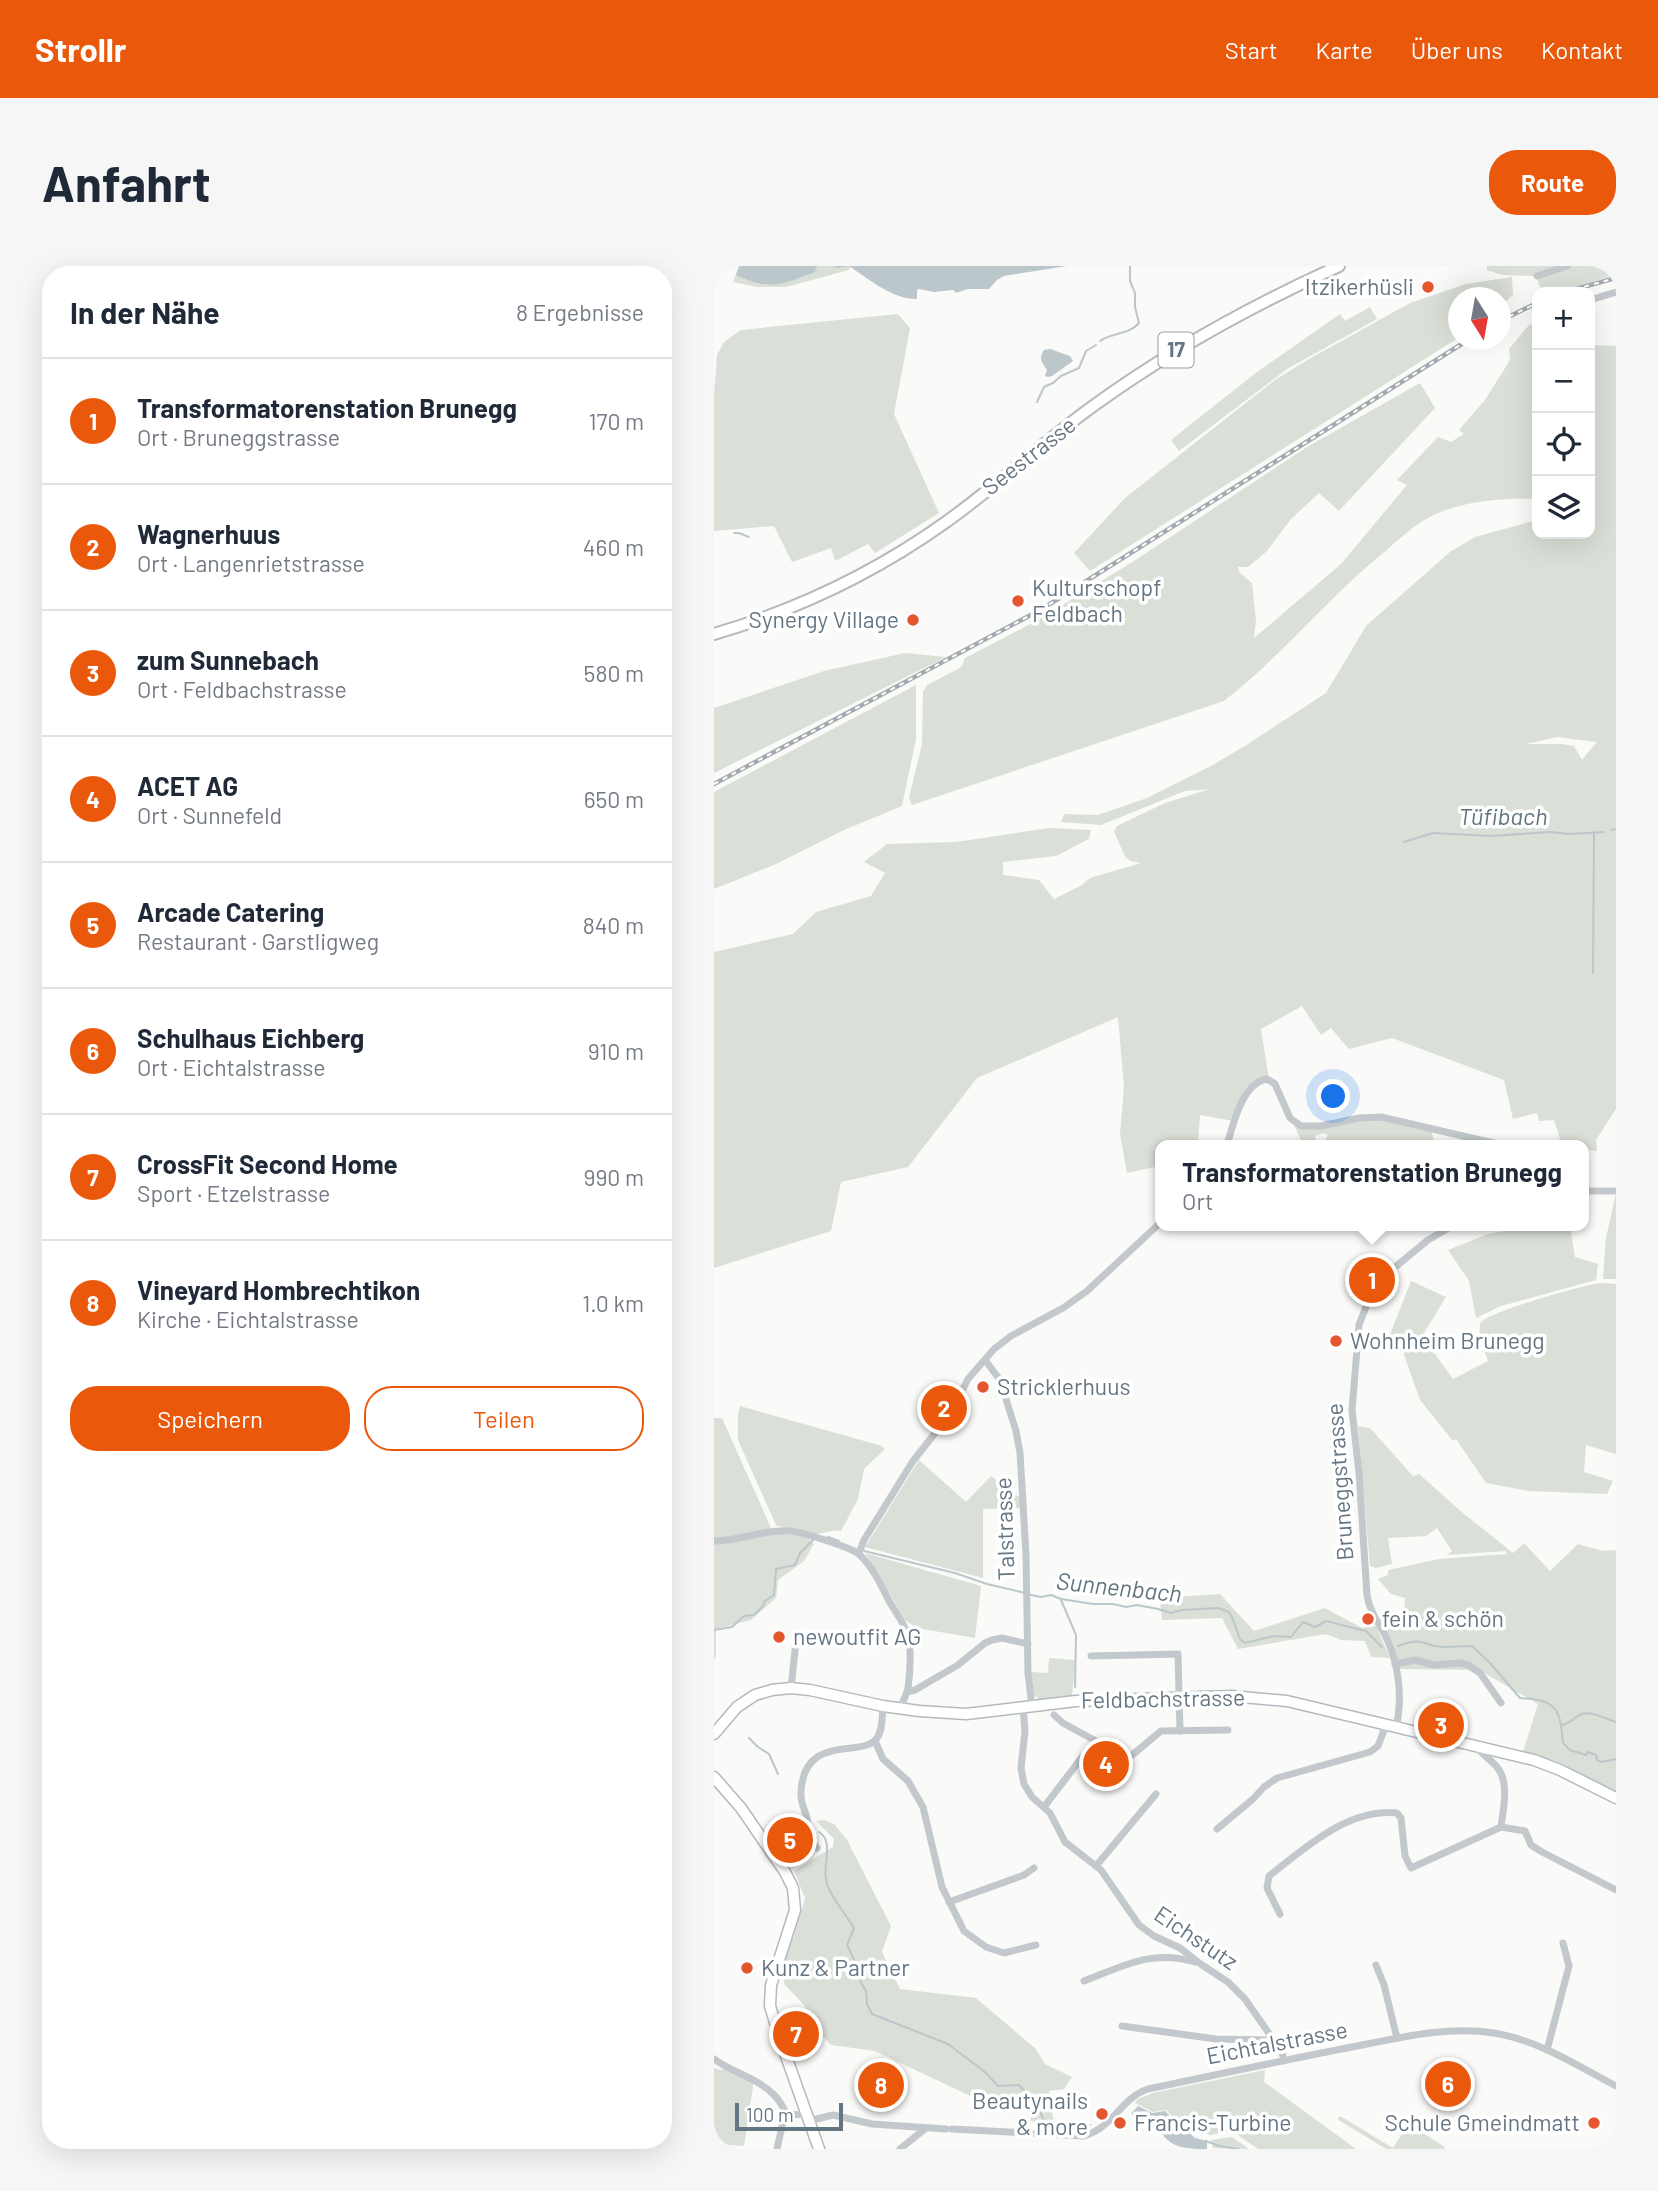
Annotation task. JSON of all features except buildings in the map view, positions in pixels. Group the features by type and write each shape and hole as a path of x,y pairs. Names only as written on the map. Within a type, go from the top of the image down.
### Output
{"main road":[{"name":"Seestrasse","path":"714,634 796,606 897,554 945,523 1093,406 1158,361 1226,321 1339,266"},
{"name":"Feldbachstrasse","path":"714,1734 737,1707 755,1695 792,1688 883,1706 966,1714 1076,1701 1231,1696 1269,1698 1551,1766 1616,1798"},
{"path":"714,1777 741,1808 793,1888 796,1900 793,1921 770,1994 774,2020 819,2149"}],"street":[{"path":"1537,276 1567,266"},
{"path":"1595,298 1616,292"},
{"path":"1229,1140 1237,1113 1247,1095 1257,1082 1269,1080 1275,1084 1292,1121 1301,1126 1315,1127 1359,1118 1381,1117 1481,1140"},
{"path":"1589,1191 1616,1191"},
{"path":"859,1553 864,1540 913,1461 951,1413 968,1380 985,1360 1004,1340 1063,1308 1087,1291 1155,1228"},
{"name":"Bruneggstrasse","path":"1391,1726 1399,1698 1395,1664 1389,1643 1368,1605 1367,1595 1359,1473 1352,1415 1357,1337 1366,1305 1382,1280 1408,1256 1445,1231"},
{"name":"Talstrasse","path":"985,1360 1000,1378 1018,1438 1022,1470 1028,1706"},
{"path":"714,1541 789,1531 859,1553 878,1579 907,1631 910,1651 907,1692 901,1708"},
{"path":"792,1688 796,1641 806,1636"},
{"path":"907,1692 958,1665 992,1640 1002,1638 1028,1644"},
{"path":"1091,1656 1178,1654 1180,1731"},
{"path":"1395,1664 1415,1660 1434,1665 1468,1665 1480,1673 1501,1703"},
{"path":"817,1848 808,1839 807,1818 801,1803 806,1769 827,1753 875,1741 879,1734 883,1706"},
{"name":"Eichstutz","path":"1028,1706 1021,1760 1022,1776 1032,1797 1050,1812 1065,1842 1109,1880 1139,1925 1154,1936 1180,1948 1237,1990 1282,2052 1284,2060"},
{"path":"1054,1715 1063,1723 1125,1757 1131,1756 1161,1731 1228,1730"},
{"path":"1217,1829 1277,1778 1370,1752 1378,1746 1391,1726"},
{"path":"875,1741 883,1759 908,1781 923,1807 942,1887 964,1931 986,1947 1004,1953 1036,1945"},
{"path":"1477,1748 1498,1768 1503,1779 1502,1827"},
{"path":"1044,1807 1083,1756 1097,1767"},
{"path":"1096,1866 1156,1794"},
{"path":"1280,1914 1267,1888 1269,1876 1348,1821 1384,1812 1397,1813 1401,1818 1405,1856 1411,1868 1502,1827 1525,1831 1531,1845 1616,1890"},
{"path":"949,1902 1024,1875 1034,1868"},
{"path":"1547,2050 1569,1966 1563,1943"},
{"path":"1084,1982 1143,1959 1161,1956 1199,1963"},
{"path":"1376,1965 1384,1985 1397,2038"},
{"path":"1122,2026 1216,2039 1272,2038"},
{"name":"Eichtalstrasse","path":"787,2115 833,2115 872,2124 926,2128 1089,2135 1105,2126 1128,2100 1140,2092 1397,2038 1481,2032 1508,2036 1547,2050 1616,2086"},
{"path":"714,2059 726,2068 754,2080 772,2093 787,2115 777,2149"},
{"path":"900,2149 926,2128"}],"shaded area":[{"path":"739,266 817,266 815,272 803,277 767,285 736,275"},
{"path":"849,266 1067,266 1004,276 989,289 968,289 956,293 953,290 934,292 919,289 917,299 890,292"},
{"path":"851,266 849,270 786,287 757,287 733,282 738,269"},
{"path":"1487,266 1616,266 1616,275 1574,287 1540,287 1536,276 1502,275 1487,270"},
{"path":"1512,277 1513,295 1511,297 1511,287 1457,287"},
{"path":"1448,290 1448,344 1090,571 1074,553 1125,498 1275,380 1410,303"},
{"path":"1370,307 1377,319 1287,369 1179,451 1171,440 1257,372 1340,314 1345,321"},
{"path":"898,314 910,328 894,414 939,513 875,553 868,544 835,561 831,548 792,562 774,526 714,531 714,394 717,355 724,342 741,330"},
{"path":"1532,324 1532,499 1476,502 1445,510 1418,524 1367,566 1224,701 912,805 909,798 922,744 923,692 927,685 958,669 965,658 1036,621 1134,561 1307,447 1420,383 1435,408 1339,511 1319,493 1291,519 1267,551 1248,567 1238,567 1239,572 1252,583 1256,621 1254,638 1341,564 1407,485 1397,480 1438,437 1451,442 1464,434 1459,430 1485,400 1510,360 1511,347"},
{"path":"1595,345 1616,346 1616,1109 1596,1140 1597,1151 1589,1150 1589,1140 1560,1140 1554,1120 1539,1121 1537,1113 1513,1119 1504,1080 1392,1038 1349,1049 1331,1028 1321,1035 1302,1006 1261,1029 1269,1080 1257,1082 1234,1121 1200,1115 1198,1140 1155,1140 1155,1167 1127,1173 1120,1134 1124,1087 1118,1017 977,1078 908,1167 841,1182 831,1231 714,1268 714,952 793,934 816,912 871,896 885,873 864,862 887,844 956,842 1049,828 1091,830 1089,839 1056,856 1003,862 1003,875 1039,880 1054,899 1090,878 1141,863 1130,861 1125,856 1114,832 1117,826 1165,803 1210,789 1185,791 1101,825 1061,822 1064,814 1098,815 1147,798 1211,766 1326,693 1366,626 1450,552 1475,537 1532,521 1532,539 1595,539","holes":["1557,737 1596,742 1582,760 1574,746 1526,744"]},
{"path":"1050,349 1070,356 1073,361 1048,377 1045,376 1047,370 1041,358 1044,350"},
{"path":"905,653 946,657 714,773 714,708 824,671"},
{"path":"916,685 916,739 902,806 844,830 776,864 714,889 714,792"},
{"path":"1366,1117 1431,1129 1434,1140 1326,1140 1328,1135 1324,1133 1315,1136 1316,1140 1301,1140 1292,1120 1301,1126"},
{"path":"1616,1193 1616,1279 1603,1279 1606,1238"},
{"path":"1505,1231 1571,1231 1575,1257 1598,1264 1596,1280 1501,1306 1476,1318 1469,1281 1448,1250 1488,1234"},
{"path":"1411,1281 1446,1297 1422,1336 1453,1379 1488,1361 1480,1328 1485,1319 1513,1307 1570,1290 1594,1284 1616,1284 1616,1454 1586,1445 1584,1472 1613,1481 1607,1494 1529,1491 1486,1483 1456,1439 1453,1441 1420,1400 1401,1346 1389,1337"},
{"path":"740,1406 885,1449 864,1469 858,1499 841,1531 817,1534 776,1525 738,1440"},
{"path":"714,1418 722,1418 771,1528 768,1530 731,1539 714,1538"},
{"path":"1358,1426 1370,1428 1413,1476 1419,1474 1513,1553 1524,1543 1550,1571 1578,1544 1603,1551 1616,1550 1616,1791 1556,1761 1523,1752 1538,1704 1479,1670 1396,1669 1379,1624 1385,1614 1404,1614 1405,1598 1391,1594 1378,1579 1388,1575 1388,1570 1439,1559 1507,1554 1505,1551 1447,1555 1452,1551 1437,1528 1426,1536 1388,1538 1392,1564 1376,1568 1370,1566"},
{"path":"919,1460 966,1502 991,1476 1019,1497 1021,1508 983,1509 983,1578 865,1547"},
{"path":"777,1532 808,1538 814,1544 804,1561 778,1580 776,1598 751,1620 716,1629 714,1660 714,1542 737,1542"},
{"path":"865,1553 981,1586 975,1638 917,1628 905,1620"},
{"path":"1220,1594 1254,1631 1325,1608 1362,1628 1376,1626 1390,1658 1371,1657 1365,1641 1341,1640 1326,1634 1238,1649 1222,1618 1162,1620 1160,1598"},
{"path":"1049,1658 1075,1660 1072,1697 1040,1700 1034,1695 1031,1672 1048,1673"},
{"path":"824,1820 834,1824 847,1840 891,1926 882,1952 900,1989 976,1998 1036,2049 1045,2064 1072,2077 1064,2089 1049,2091 1054,2126 1031,2121 1029,2112 979,2100 875,2051 831,2045 819,2032 804,2005 785,1985 780,1966 794,1936 805,1898 794,1871 833,1847 834,1839 816,1821"},
{"path":"714,2068 726,2068 754,2080 744,2146 714,2144"},
{"path":"1265,2070 1264,2082 1356,2149 1258,2149 1232,2131 1210,2135 1175,2119 1166,2110 1153,2112 1135,2103 1153,2093"},
{"path":"1138,2106 1152,2113 1165,2111 1195,2138 1207,2141 1207,2149 1177,2146 1146,2127 1131,2114"},
{"path":"1340,2116 1393,2148 1408,2124 1445,2147 1386,2149 1337,2119"},
{"path":"1232,2137 1249,2149 1213,2148 1211,2140"}],"waterway":[{"path":"1100,341 1131,330 1139,323 1135,293 1130,281 1130,266"},
{"path":"1037,402 1044,387 1079,368 1086,351 1096,345"},
{"path":"734,533 749,537"},
{"name":"Tüfibach","path":"1611,830 1616,829"},
{"name":"Tüfibach","path":"1404,842 1433,833 1491,836 1604,832"},
{"path":"1593,973 1594,834"},
{"name":"Sunnenbach","path":"828,1537 839,1541"},
{"name":"Sunnenbach","path":"714,1630 732,1627 744,1616 754,1615 765,1601 774,1595 776,1569 795,1565 800,1553 813,1540"},
{"name":"Sunnenbach","path":"864,1551 1025,1593"},
{"name":"Sunnenbach","path":"1031,1595 1051,1595 1093,1604 1126,1607 1137,1605 1171,1613 1218,1608 1229,1612 1240,1639 1245,1643 1273,1636 1291,1637 1303,1622 1315,1627 1326,1621 1366,1631 1382,1647"},
{"path":"1061,1600 1076,1635 1075,1687"},
{"name":"Sunnenbach","path":"1398,1646 1418,1641 1442,1647 1472,1646 1520,1698 1542,1701 1554,1708 1560,1721 1563,1743 1570,1750 1586,1755 1588,1752 1596,1755 1597,1760 1602,1762 1616,1759"},
{"path":"1563,1725 1586,1713 1616,1722"},
{"path":"749,1738 769,1754 778,1774"},
{"path":"819,1832 827,1847 827,1884 854,1928 847,1945 859,1970 872,2014 948,2044 985,2072 998,2086 1019,2085 1038,2107 1044,2121 1061,2130 1090,2125"},
{"path":"1206,2141 1239,2149"}],"railway":[{"path":"1583,287 1616,278"},
{"path":"1511,316 1532,305"},
{"path":"714,784 1042,609 1452,350"}],"place":[{"name":"Itzikerhüsli","path":"1428,287"},
{"name":"Kulturschopf Feldbach","path":"1018,601"},
{"name":"Synergy Village","path":"913,620"},
{"name":"Transformatorenstation Brunegg","path":"1372,1280"},
{"name":"Wohnheim Brunegg","path":"1336,1341"},
{"name":"Stricklerhuus","path":"983,1387"},
{"name":"Wagnerhuus","path":"944,1408"},
{"name":"fein & schön","path":"1368,1619"},
{"name":"newoutfit AG","path":"779,1637"},
{"name":"zum Sunnebach","path":"1441,1725"},
{"name":"ACET AG","path":"1106,1764"},
{"name":"Arcade Catering","path":"790,1840"},
{"name":"Kunz & Partner","path":"747,1968"},
{"name":"CrossFit Second Home","path":"796,2034"},
{"name":"Schulhaus Eichberg","path":"1448,2084"},
{"name":"Vineyard Hombrechtikon","path":"881,2085"},
{"name":"Beautynails & more","path":"1102,2114"},
{"name":"Francis-Turbine","path":"1120,2123"},
{"name":"Schule Gmeindmatt","path":"1594,2123"}]}
